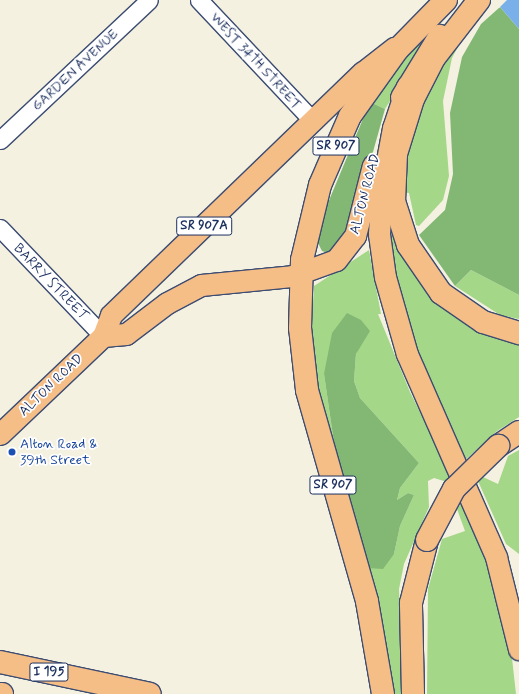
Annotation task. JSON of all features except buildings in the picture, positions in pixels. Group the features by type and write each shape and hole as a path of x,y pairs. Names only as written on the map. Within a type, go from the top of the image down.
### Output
{"highway":[{"name":"ALTON ROAD","path":"410,35 446,0"},
{"path":"473,5 434,58 409,109 394,166 395,209 414,257 441,293 483,322 519,333"},
{"name":"SR 907","path":"383,694 367,602 307,390 301,341 301,274 310,217 340,137 371,83 410,35"},
{"path":"413,694 411,603 426,540 454,488 498,446 519,432"},
{"name":"I 195","path":"0,662 150,694"}],"main road":[{"name":"ALTON ROAD","path":"103,336 126,334 167,303 201,285 301,274 336,260 353,241 383,131 407,86 442,32 473,5"},
{"name":"ALTON ROAD","path":"0,434 103,336 111,315 362,73 410,35"},
{"path":"407,86 393,128 382,187 379,234 385,278 407,354 496,557 519,649"}],"street":[{"name":"GARDEN AVENUE","path":"0,140 149,0"},
{"name":"WEST 34TH STREET","path":"199,0 313,121"},
{"name":"BARRY STREET","path":"0,228 103,336"}],"green space":[{"path":"500,7 519,29 519,295 471,270 455,286 419,235 445,210 453,174 450,113 462,57 481,24"},
{"path":"472,21 452,58 443,101 449,176 443,200 419,226 416,225 409,193 402,192 408,132 437,67"},
{"path":"429,30 432,34 385,109 370,102"},
{"path":"370,102 385,109 352,227 345,241 328,253 322,251 318,243 325,210"},
{"path":"393,230 404,254 519,338 519,417 497,431 464,461 416,365 385,231"},
{"path":"369,250 381,314 378,314 410,392 452,476 447,482 434,478 428,481 429,507 404,564 399,589 402,694 393,694 379,607 368,568 394,554 400,526 414,495 408,493 397,500 400,488 419,463 360,398 354,381 356,354 363,338 324,374 338,470 310,350 314,286"},
{"path":"471,270 519,295 519,319 500,315 455,286"},
{"path":"347,313 361,320 370,331 356,354 354,381 360,398 419,463 400,488 397,500 408,493 414,495 400,526 394,554 383,569 368,568 338,470 324,374 332,333"},
{"path":"519,450 519,554 506,544 478,481 483,477 498,484 508,456"},
{"path":"463,500 487,548 508,622 516,694 427,694 428,589 442,539 465,531 457,509"}],"water":[{"path":"494,0 519,0 519,29 500,7"}],"pier":[{"path":"492,0 507,0 499,8"}],"place":[{"name":"Alton Road & 39th Street","path":"12,452"}]}
